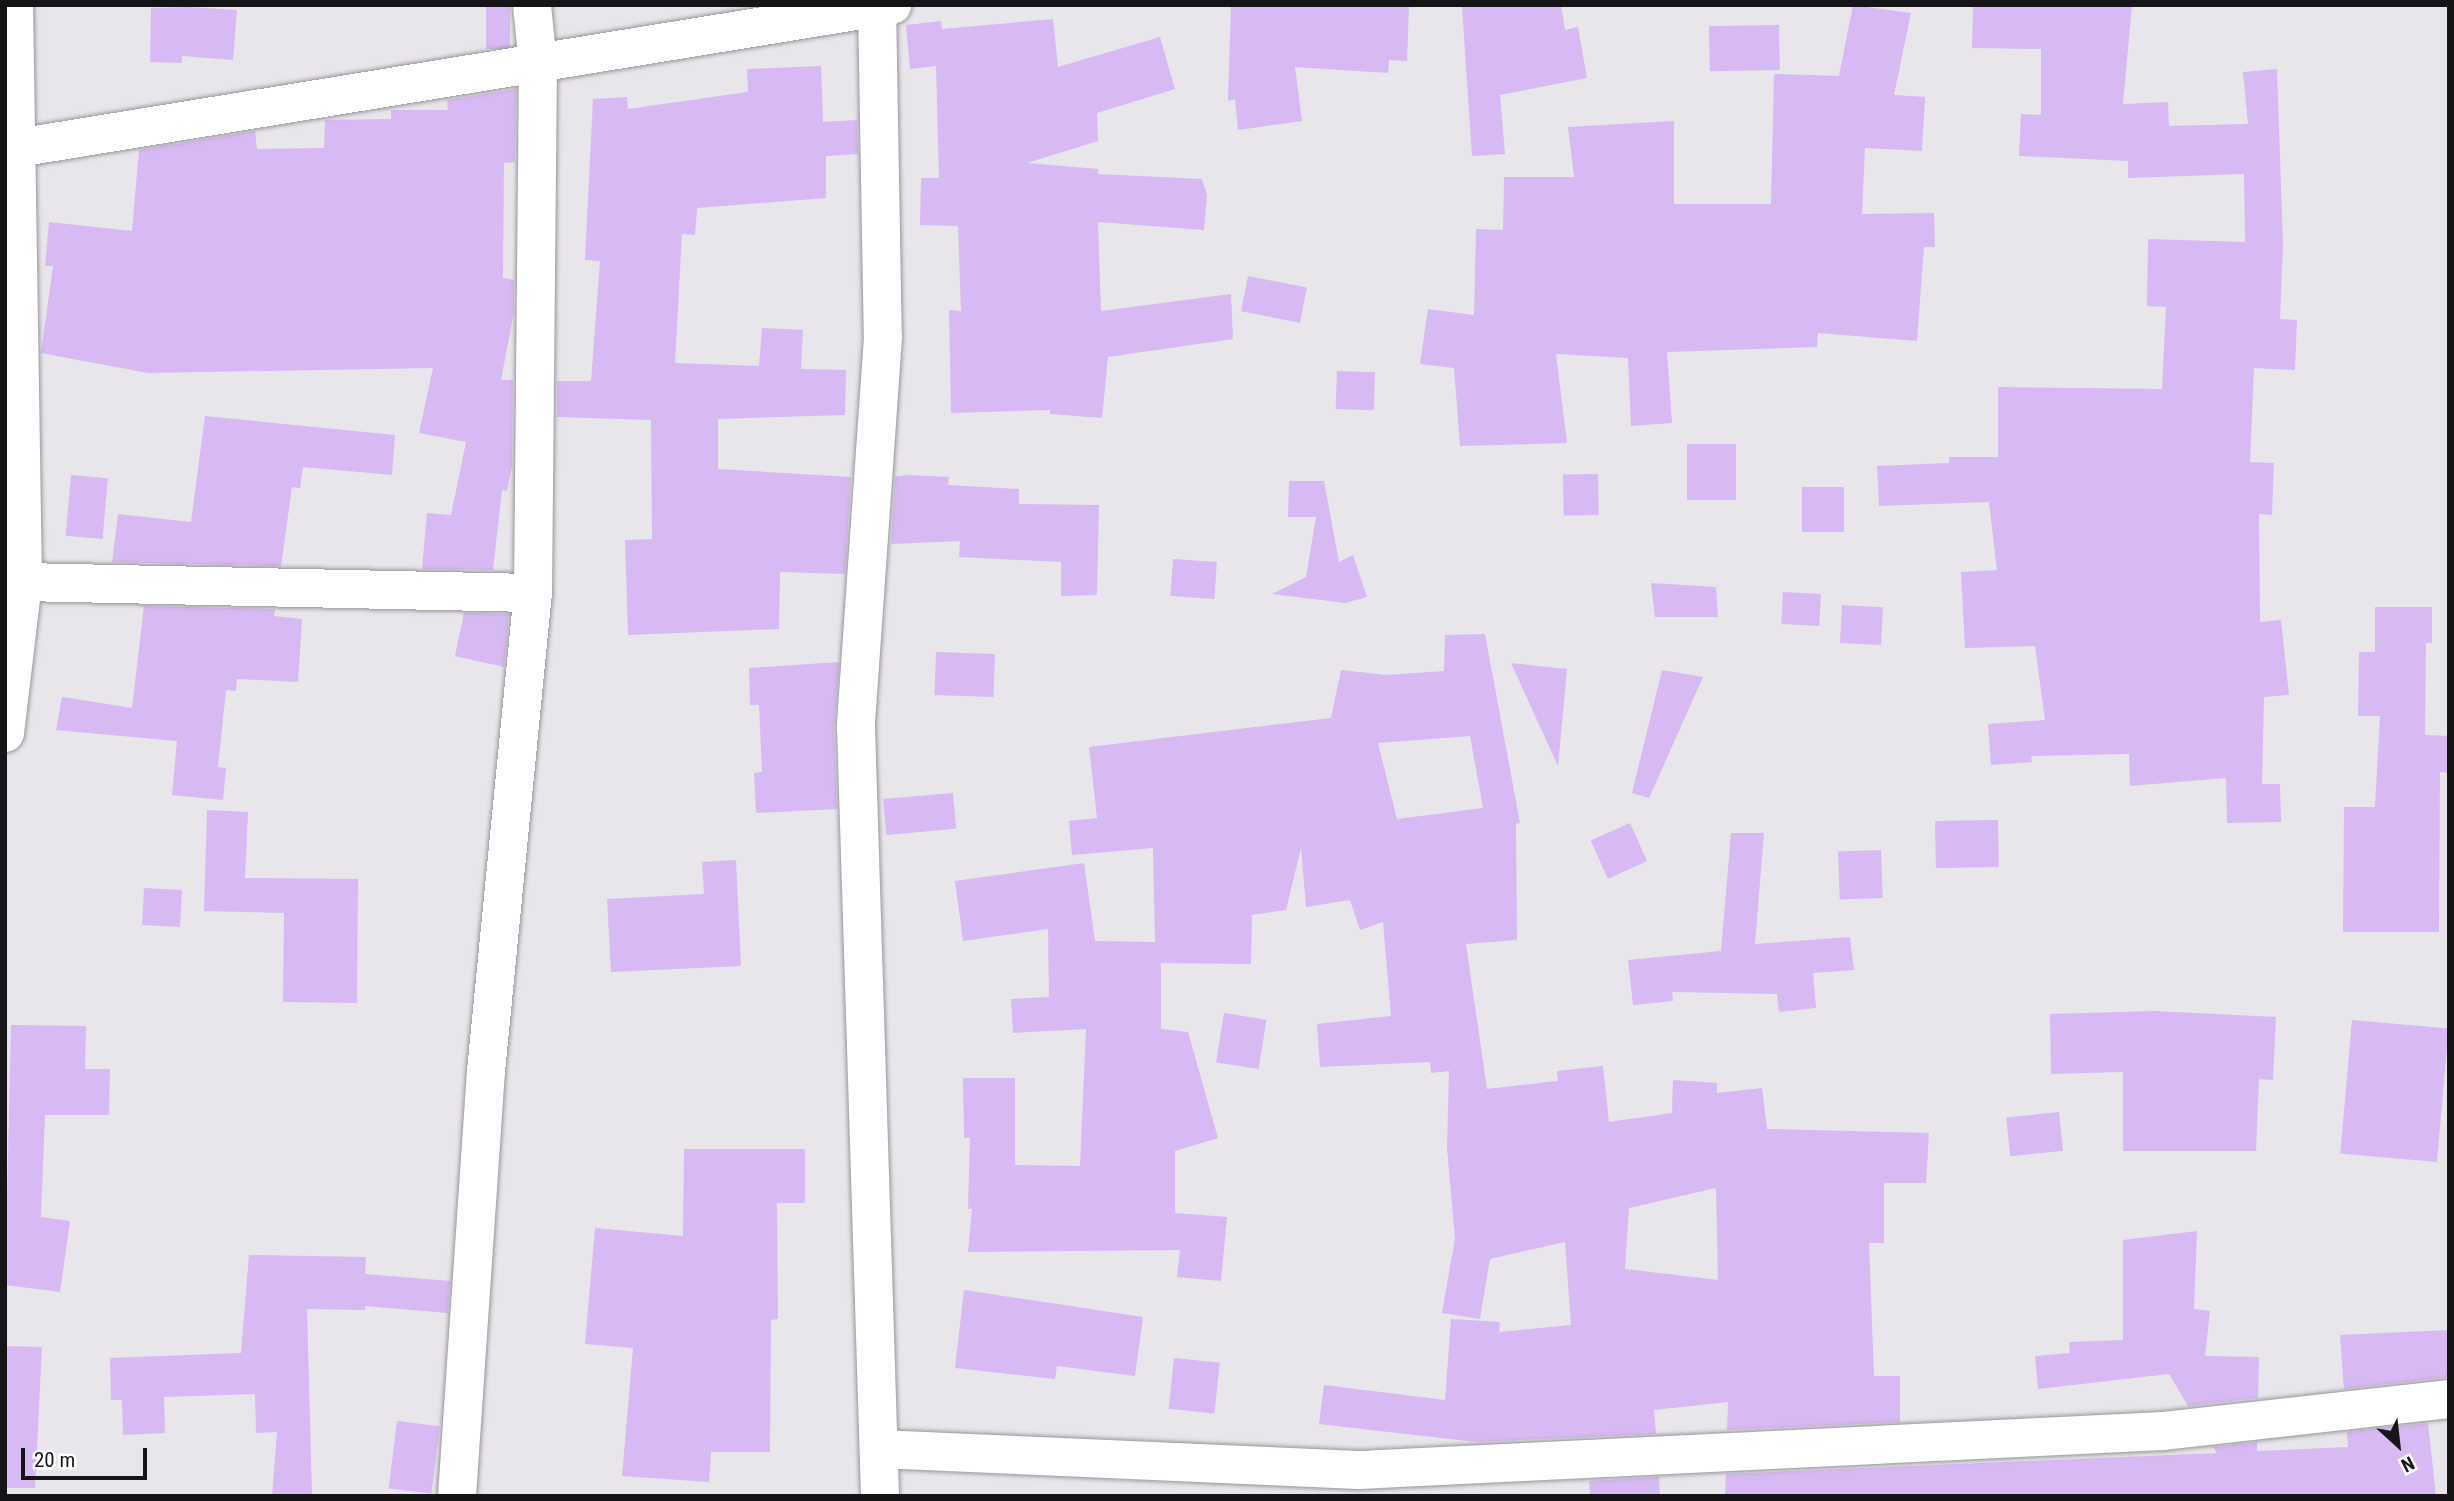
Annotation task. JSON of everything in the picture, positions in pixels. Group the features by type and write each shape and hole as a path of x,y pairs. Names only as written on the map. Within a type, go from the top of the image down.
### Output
{"street":[{"path":"5,733 23,582 9,150 14,5"},
{"path":"457,1496 486,1071 533,593 538,65 532,5"},
{"path":"9,150 538,65 882,6 883,337 856,727 880,1496"},
{"path":"23,582 533,593"},
{"path":"879,1449 1359,1471 2162,1431 2449,1399"}],"building":[{"path":"486,5 510,5 510,49 486,49"},
{"path":"1231,5 1409,5 1407,61 1389,60 1388,73 1295,67 1302,121 1238,130 1235,99 1228,101"},
{"path":"1561,5 1565,30 1578,27 1587,78 1500,95 1505,154 1472,156 1462,7"},
{"path":"1853,5 1911,13 1894,95 1925,97 1922,151 1865,148 1862,214 1934,213 1935,247 1924,247 1917,341 1818,333 1817,347 1667,352 1672,423 1631,426 1628,358 1556,354 1567,443 1460,446 1454,368 1420,364 1428,309 1474,315 1476,229 1503,230 1504,177 1574,177 1568,127 1674,121 1674,204 1771,204 1774,74 1839,76"},
{"path":"1973,5 2132,5 2123,104 2168,102 2169,126 2248,124 2243,72 2277,69 2283,245 2280,319 2297,320 2295,370 2254,368 2250,462 2274,463 2272,515 2259,514 2260,622 2281,620 2289,695 2264,697 2262,784 2280,784 2281,822 2227,823 2226,778 2130,786 2129,754 2031,756 2032,762 1991,765 1988,724 2045,720 2035,646 1965,648 1961,572 1997,570 1989,502 1879,506 1877,466 1949,463 1949,457 1998,457 1998,387 2162,389 2166,307 2147,306 2148,239 2245,242 2244,174 2128,178 2128,161 2019,156 2021,114 2041,115 2041,49 1972,48"},
{"path":"151,8 237,10 233,60 182,56 182,63 150,62"},
{"path":"1053,19 1058,67 1160,37 1175,89 1097,113 1098,141 1027,163 1098,169 1098,174 1202,179 1207,195 1204,230 1098,222 1101,311 1231,294 1233,339 1108,357 1102,418 1050,414 1050,410 951,413 949,310 961,311 958,226 920,225 921,178 939,178 936,66 910,69 906,25 941,21 942,29"},
{"path":"1779,25 1780,70 1710,71 1709,26"},
{"path":"821,66 823,122 857,120 858,154 826,156 826,198 697,208 695,235 682,234 675,363 759,366 762,328 803,330 801,369 846,370 845,415 718,419 718,469 851,477 845,574 780,572 779,629 628,635 625,540 652,539 651,420 557,417 557,381 591,381 600,261 585,260 593,99 627,97 628,109 748,92 747,69"},
{"path":"516,89 515,162 504,163 503,278 514,280 514,312 501,380 513,380 512,466 507,491 502,490 493,570 422,569 427,513 451,515 466,442 419,433 433,368 148,373 41,353 53,266 45,266 49,222 132,231 139,150 255,131 257,149 324,148 325,120 391,119 391,110 448,110 447,100"},
{"path":"1248,276 1307,287 1300,323 1241,311"},
{"path":"1337,371 1375,372 1374,410 1336,409"},
{"path":"205,416 395,435 392,475 303,467 300,488 292,487 281,566 112,562 118,514 191,522"},
{"path":"1687,444 1736,444 1736,500 1687,500"},
{"path":"1598,474 1599,515 1564,516 1563,475"},
{"path":"71,475 108,478 103,539 66,536"},
{"path":"895,477 949,477 948,485 1019,489 1019,504 1099,505 1097,595 1061,596 1061,562 959,557 960,541 891,544"},
{"path":"1289,481 1324,481 1339,562 1353,555 1367,597 1345,603 1272,594 1306,577 1316,517 1288,517"},
{"path":"1802,487 1844,487 1844,532 1802,532"},
{"path":"1173,559 1217,562 1214,599 1170,596"},
{"path":"1651,583 1716,587 1718,617 1655,617"},
{"path":"1783,592 1821,594 1819,626 1781,624"},
{"path":"1842,605 1883,607 1881,645 1840,643"},
{"path":"144,606 275,609 274,616 302,619 298,682 237,679 236,691 226,690 218,767 226,768 223,800 172,795 177,741 56,730 62,697 132,708"},
{"path":"2375,607 2432,607 2432,643 2426,643 2425,735 2449,736 2449,773 2440,772 2439,932 2343,932 2344,807 2375,807 2380,716 2358,716 2359,652 2375,652"},
{"path":"464,613 509,614 504,667 455,656"},
{"path":"1485,634 1520,823 1516,824 1517,940 1466,944 1487,1089 1558,1081 1557,1071 1603,1066 1609,1122 1672,1113 1673,1080 1717,1083 1717,1093 1762,1088 1767,1129 1929,1133 1926,1183 1884,1183 1884,1243 1869,1243 1874,1376 1900,1376 1900,1422 1727,1430 1728,1402 1654,1410 1656,1434 1476,1442 1319,1424 1324,1385 1445,1400 1451,1319 1500,1322 1499,1332 1571,1325 1565,1242 1490,1259 1480,1319 1442,1313 1455,1239 1447,1148 1449,1071 1431,1073 1430,1062 1320,1067 1317,1024 1391,1016 1383,922 1360,930 1350,900 1306,907 1301,848 1286,910 1252,915 1251,964 1161,963 1161,1029 1188,1032 1218,1138 1175,1151 1175,1213 1227,1217 1221,1281 1177,1277 1180,1250 968,1252 972,1209 968,1209 970,1138 964,1138 963,1078 1015,1078 1015,1165 1080,1166 1086,1029 1013,1033 1011,999 1049,997 1048,929 963,941 955,881 1084,863 1095,941 1155,942 1153,848 1072,855 1069,821 1097,818 1089,747 1331,718 1341,670 1387,675 1444,671 1445,635","holes":["1470,736 1483,808 1397,819 1378,743","1716,1188 1718,1280 1625,1269 1629,1208"]},
{"path":"936,652 995,654 993,697 934,695"},
{"path":"839,662 834,728 837,809 756,813 754,773 762,772 759,705 750,705 749,668"},
{"path":"1511,663 1567,669 1558,766"},
{"path":"1662,670 1703,677 1649,798 1632,793"},
{"path":"953,793 956,829 886,835 883,799"},
{"path":"207,810 248,812 245,878 358,879 357,1003 283,1002 284,913 204,911"},
{"path":"1998,820 1999,867 1936,868 1935,821"},
{"path":"1630,823 1647,861 1608,879 1591,840"},
{"path":"1731,833 1764,833 1755,944 1850,937 1854,970 1813,973 1816,1008 1779,1012 1777,994 1672,992 1673,1001 1633,1005 1628,960 1721,951"},
{"path":"1881,850 1883,898 1840,899 1838,852"},
{"path":"736,860 741,966 611,972 607,899 704,894 702,862"},
{"path":"144,888 182,890 180,927 142,925"},
{"path":"2154,1011 2276,1017 2273,1080 2259,1079 2256,1151 2123,1151 2123,1072 2051,1074 2050,1014"},
{"path":"1224,1013 1266,1020 1259,1069 1216,1062"},
{"path":"2352,1020 2449,1028 2437,1162 2340,1153"},
{"path":"11,1025 86,1026 85,1069 110,1069 109,1115 45,1115 41,1217 70,1221 60,1292 5,1285"},
{"path":"2059,1112 2063,1151 2010,1156 2006,1118"},
{"path":"684,1149 805,1149 805,1203 777,1203 778,1319 771,1320 770,1452 711,1452 709,1482 622,1476 633,1348 585,1344 595,1228 683,1236"},
{"path":"2197,1231 2194,1309 2210,1311 2205,1356 2259,1357 2258,1398 2188,1406 2169,1374 2038,1389 2035,1356 2070,1353 2069,1342 2123,1340 2123,1240"},
{"path":"249,1255 366,1257 365,1274 450,1281 448,1313 365,1306 365,1310 307,1309 312,1496 272,1496 277,1432 256,1433 255,1394 164,1397 165,1433 123,1435 122,1400 111,1400 110,1358 241,1353"},
{"path":"964,1290 1143,1317 1135,1376 1057,1366 1055,1379 955,1368"},
{"path":"2449,1330 2449,1377 2344,1389 2340,1335"},
{"path":"5,1346 42,1347 35,1488 5,1488"},
{"path":"1174,1358 1220,1363 1214,1414 1169,1409"},
{"path":"397,1421 440,1426 431,1494 389,1488"},
{"path":"2428,1423 2436,1496 1725,1496 1726,1474 2217,1453 2213,1447 2257,1442 2257,1451 2348,1447 2347,1432"},
{"path":"1659,1477 1660,1496 1590,1496 1589,1481"}]}
